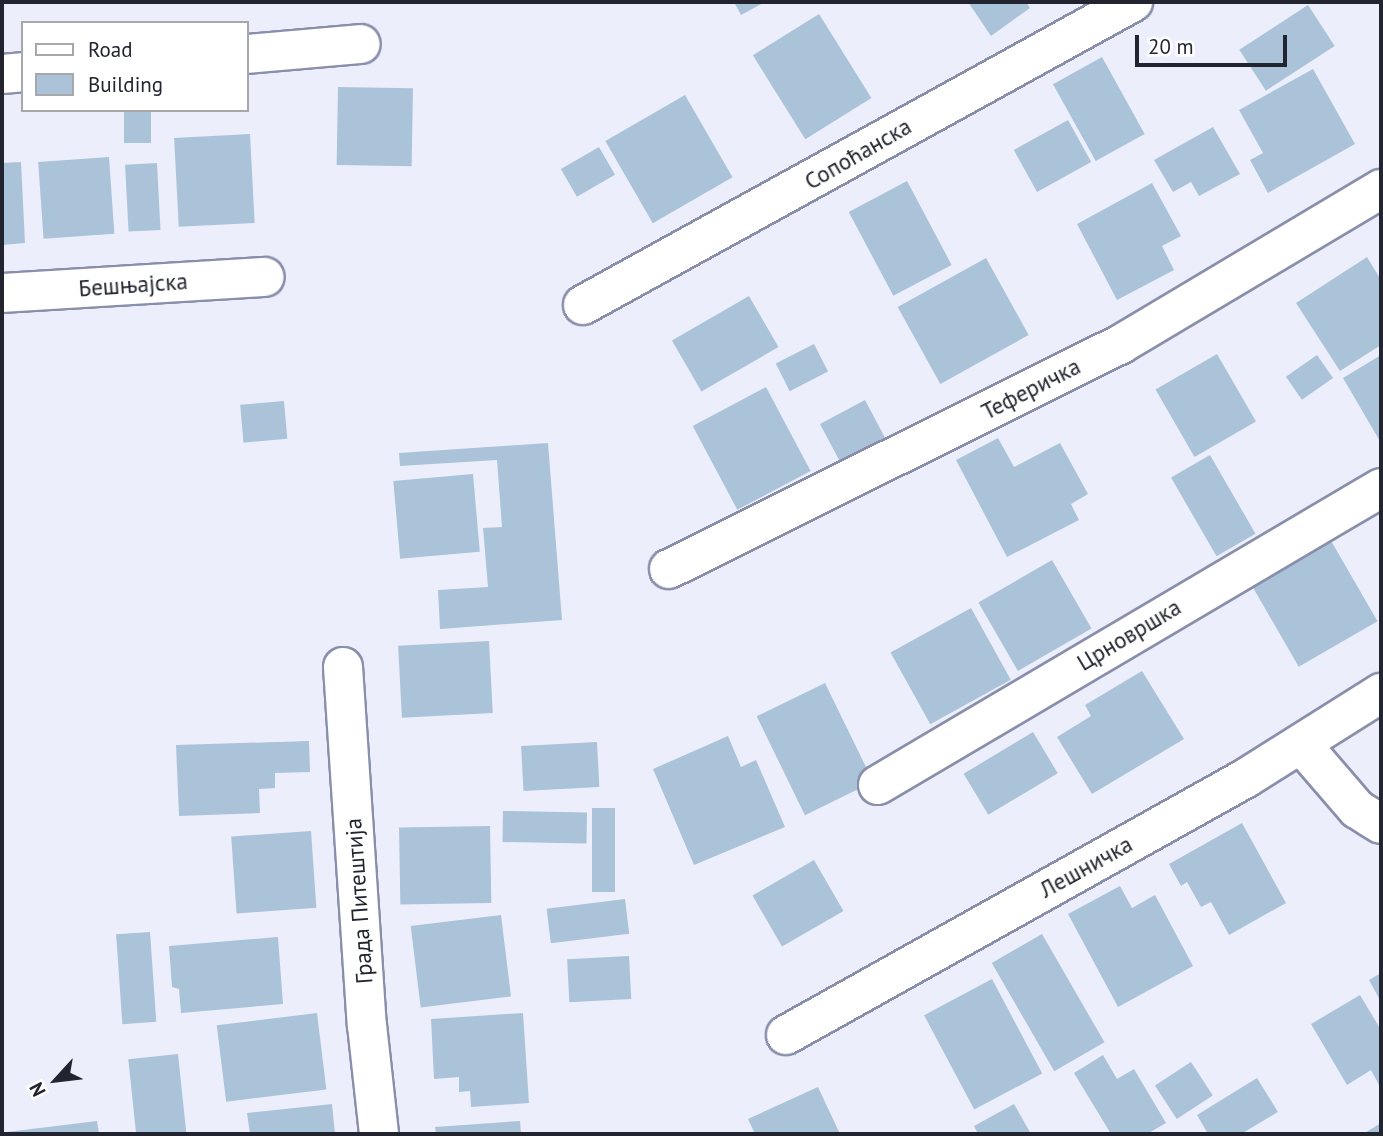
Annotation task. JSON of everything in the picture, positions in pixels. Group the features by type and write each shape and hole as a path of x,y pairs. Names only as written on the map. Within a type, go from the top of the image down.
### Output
{"street":[{"name":"Сопоћанска","path":"583,305 1133,2"},
{"path":"248,54 360,44"},
{"path":"2,74 21,72"},
{"name":"Теферичка","path":"669,569 1122,344 1381,189"},
{"name":"Бешњајска","path":"2,293 265,276"},
{"name":"Црновршка","path":"878,785 1381,488"},
{"name":"Града Питештија","path":"343,667 367,1025 379,1134"},
{"name":"Лешничка","path":"786,1035 1301,744 1381,693"},
{"path":"1301,744 1357,809 1381,824"}],"building":[{"path":"734,2 765,2 741,15"},
{"path":"968,2 1026,2 1030,8 991,36"},
{"path":"1308,5 1335,46 1266,91 1239,50"},
{"path":"819,14 871,98 805,139 753,55"},
{"path":"1102,57 1145,134 1096,161 1053,84"},
{"path":"1313,69 1355,144 1268,193 1250,160 1263,153 1239,110"},
{"path":"338,87 413,88 412,166 337,165"},
{"path":"685,95 732,177 653,223 605,141"},
{"path":"124,112 151,112 151,143 124,143"},
{"path":"1068,120 1091,162 1037,192 1014,150"},
{"path":"1213,127 1240,174 1199,196 1191,182 1173,192 1154,160"},
{"path":"250,134 255,223 179,227 174,138"},
{"path":"599,147 615,175 577,197 561,169"},
{"path":"109,157 114,234 44,239 38,162"},
{"path":"21,162 25,243 2,245 2,163"},
{"path":"157,163 161,230 129,232 125,165"},
{"path":"907,181 952,265 893,296 849,212"},
{"path":"1152,183 1181,236 1162,246 1174,270 1117,300 1077,224"},
{"path":"1367,257 1381,280 1381,345 1340,371 1296,303"},
{"path":"986,258 1029,335 940,384 898,307"},
{"path":"749,296 778,347 701,392 672,341"},
{"path":"814,344 828,372 790,391 776,364"},
{"path":"1217,354 1256,422 1195,457 1156,390"},
{"path":"1317,355 1333,378 1302,400 1286,377"},
{"path":"1381,355 1381,443 1343,378"},
{"path":"766,387 811,471 737,510 693,426"},
{"path":"865,400 885,438 840,462 820,424"},
{"path":"284,401 287,439 243,443 240,405"},
{"path":"998,438 1014,467 1060,443 1088,494 1071,504 1079,520 1007,557 956,460"},
{"path":"548,443 562,620 440,629 438,590 488,587 483,528 502,527 497,460 400,466 399,453"},
{"path":"1210,455 1256,534 1217,556 1171,478"},
{"path":"473,474 480,552 400,559 393,481"},
{"path":"1330,539 1378,621 1299,667 1251,584"},
{"path":"1052,560 1092,628 1018,671 978,602"},
{"path":"971,608 1011,680 930,724 891,653"},
{"path":"489,641 493,713 402,718 398,646"},
{"path":"1142,671 1184,739 1092,794 1057,737 1091,716 1085,705"},
{"path":"825,683 873,782 805,815 757,716"},
{"path":"1033,732 1058,773 988,815 964,774"},
{"path":"728,736 741,767 756,760 785,827 694,865 653,769"},
{"path":"309,741 310,772 275,773 275,788 259,789 260,813 179,816 176,745"},
{"path":"597,742 599,787 523,791 521,746"},
{"path":"592,808 615,808 615,892 592,892"},
{"path":"503,811 587,812 586,843 502,842"},
{"path":"1242,823 1286,903 1229,935 1211,902 1201,907 1187,882 1181,886 1169,864"},
{"path":"490,826 491,903 400,905 399,828"},
{"path":"311,831 316,908 237,913 231,837"},
{"path":"814,860 844,911 782,947 753,896"},
{"path":"1120,886 1132,908 1155,895 1193,966 1118,1007 1068,914"},
{"path":"625,899 629,934 551,943 547,909"},
{"path":"501,915 511,996 421,1007 411,926"},
{"path":"150,932 156,1022 122,1024 116,934"},
{"path":"1042,934 1104,1042 1054,1071 992,963"},
{"path":"278,937 283,1004 181,1013 179,989 172,987 169,946"},
{"path":"629,956 631,999 569,1002 567,959"},
{"path":"1381,973 1381,1002 1369,980"},
{"path":"992,979 1042,1073 974,1110 924,1015"},
{"path":"1360,995 1381,1030 1379,1085 1371,1070 1347,1085 1311,1024"},
{"path":"317,1013 326,1089 226,1102 217,1025"},
{"path":"523,1013 529,1103 471,1107 470,1091 459,1092 459,1077 434,1079 431,1019"},
{"path":"178,1054 186,1134 136,1134 128,1059"},
{"path":"1103,1055 1117,1079 1134,1069 1166,1123 1147,1134 1111,1134 1074,1073"},
{"path":"1191,1062 1213,1096 1177,1119 1155,1085"},
{"path":"1257,1078 1278,1112 1241,1134 1208,1134 1197,1115"},
{"path":"818,1087 840,1134 755,1134 748,1119"},
{"path":"332,1104 335,1134 250,1134 247,1113"},
{"path":"1014,1104 1031,1134 978,1134 974,1126"},
{"path":"97,1121 99,1134 7,1132"},
{"path":"520,1121 521,1134 436,1134 435,1127"},
{"path":"1381,1123 1381,1134 1363,1134"}]}
